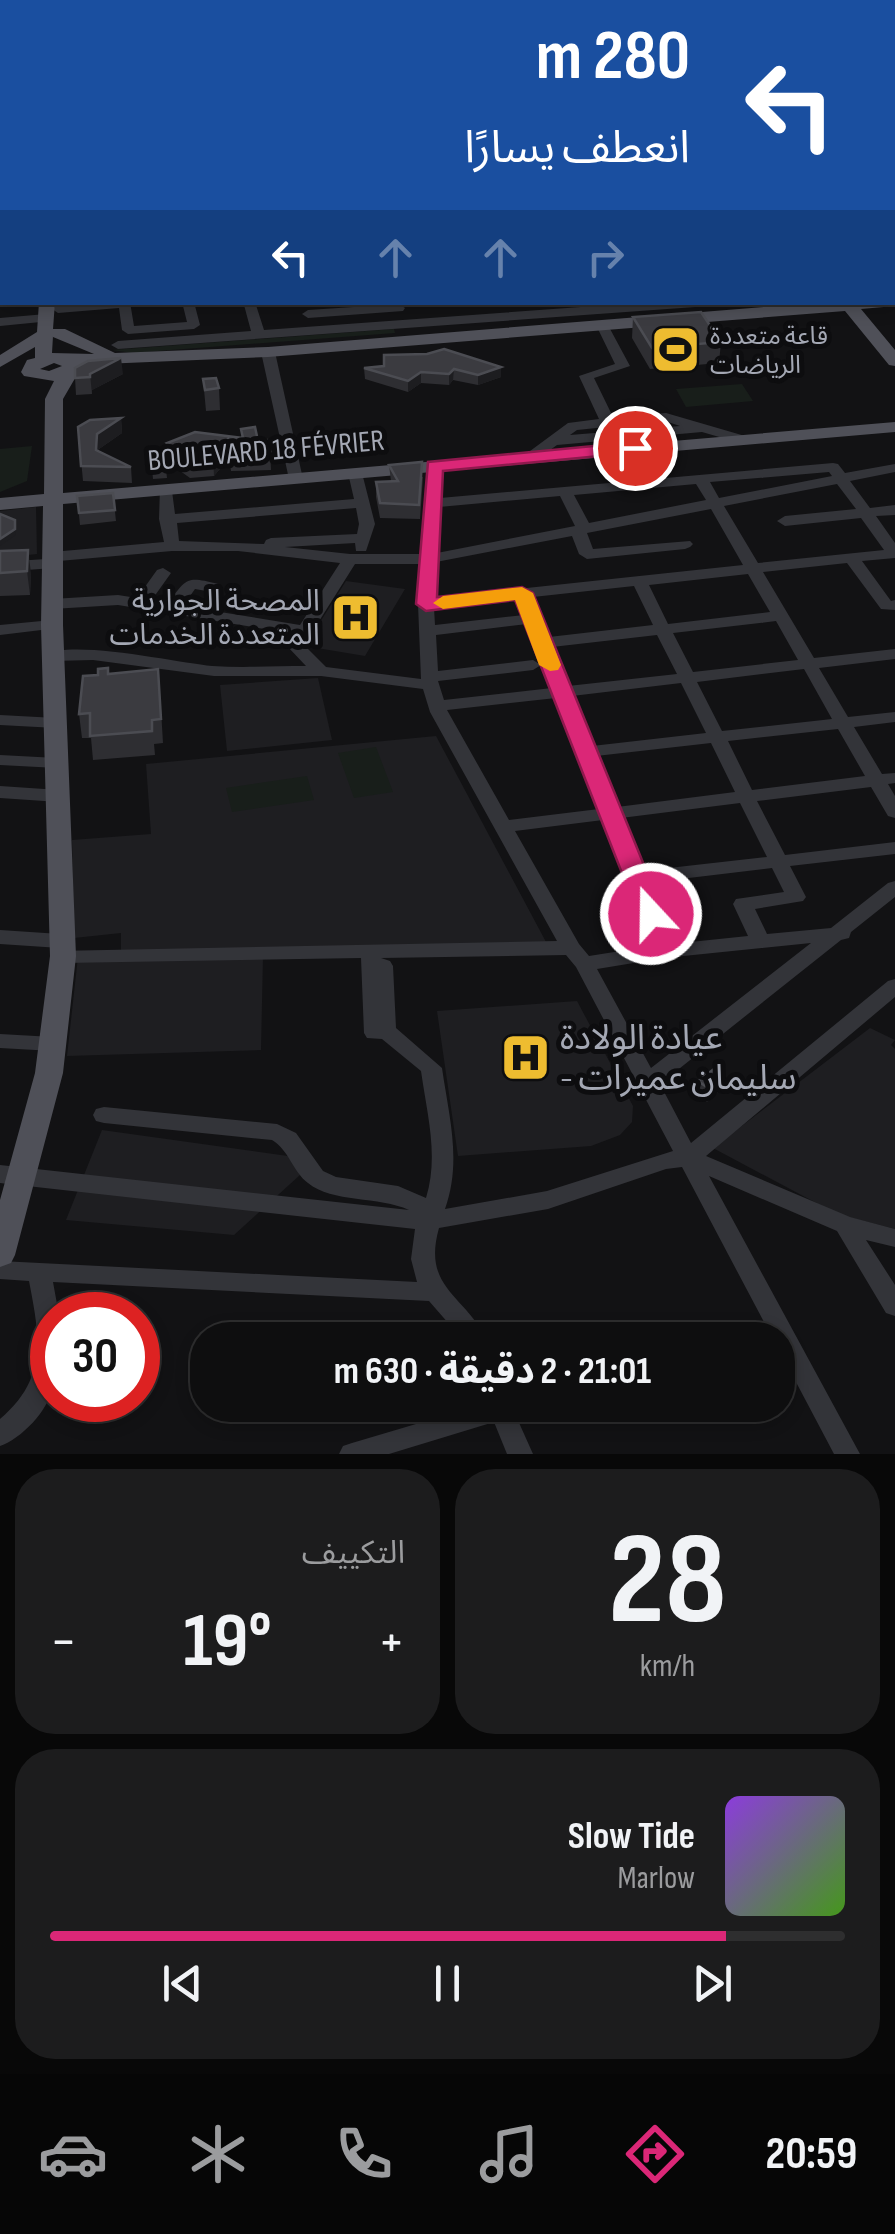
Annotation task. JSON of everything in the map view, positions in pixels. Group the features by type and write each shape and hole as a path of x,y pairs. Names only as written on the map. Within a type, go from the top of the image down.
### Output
{"main road":[{"path":"0,368 51,367 410,333 603,327 837,305"},
{"path":"849,305 895,361"},
{"path":"52,316 94,349 140,359"},
{"path":"0,1255 11,1175 53,1044 62,948 52,656 56,499 52,316"},
{"path":"0,368 52,316"},
{"path":"51,367 54,399"},
{"name":"BOULEVARD 18 FÉVRIER","path":"0,504 895,427"}],"street":[{"path":"0,322 118,305"},
{"path":"124,305 128,330 194,325 189,305"},
{"path":"250,305 296,479"},
{"path":"308,314 398,305 410,333 512,310 634,305"},
{"path":"603,327 622,366 586,376 608,422"},
{"path":"118,346 263,344"},
{"path":"530,457 573,426 666,417 740,439"},
{"path":"552,441 701,428"},
{"path":"434,466 426,604 431,681 439,706 648,1082 774,1322"},
{"path":"426,604 894,553 833,467 432,502"},
{"path":"238,546 356,559 430,558 895,468"},
{"path":"0,567 172,546 361,538 368,534 355,474"},
{"path":"701,479 779,616 885,779 895,812"},
{"path":"165,491 172,546"},
{"path":"565,491 587,554 685,544"},
{"path":"167,519 361,503"},
{"path":"785,521 895,510"},
{"path":"321,671 295,646 302,630 356,559 361,538"},
{"path":"852,558 887,606 895,605"},
{"path":"141,604 163,573"},
{"path":"639,581 796,897 743,904 759,939"},
{"path":"172,609 191,583 212,587"},
{"path":"522,593 664,950"},
{"path":"0,630 118,600 302,630"},
{"path":"542,643 779,616"},
{"path":"428,631 524,620"},
{"path":"439,706 895,654"},
{"path":"52,656 92,656 214,671 321,671 431,681 533,665"},
{"path":"588,752 895,716"},
{"path":"0,720 56,723"},
{"path":"0,760 57,763"},
{"path":"503,827 885,779"},
{"path":"0,792 59,796"},
{"path":"638,878 895,848"},
{"path":"648,1082 842,933 895,887"},
{"path":"0,937 62,948 577,956 842,933"},
{"path":"376,954 374,1033 386,1031 431,1068 444,1170 422,1258 433,1292 467,1322"},
{"path":"688,1158 895,986"},
{"path":"0,1041 53,1044"},
{"path":"104,1115 278,1132 288,1139 315,1178 332,1185 398,1195 430,1216"},
{"path":"11,1175 430,1216 548,1200 666,1161 688,1158 845,1226 895,1238"},
{"path":"845,1226 895,1306"},
{"path":"0,1270 433,1292"},
{"path":"0,1436 37,1400 46,1382 51,1340 39,1274"},
{"path":"795,1360 848,1454"},
{"path":"352,1454 454,1422"},
{"path":"510,1422 520,1454"}],"shaded area":[{"path":"394,329 395,333 132,353 112,350"},
{"path":"742,384 753,401 686,407 676,389"},
{"path":"32,446 27,481 0,492 0,449"},
{"path":"36,507 37,554 0,558 0,511"},
{"name":"المصحة الجوارية المتعددة الخدمات","path":"346,581 405,589 365,656 305,646"},
{"path":"318,678 332,740 227,751 220,685"},
{"path":"436,736 546,942 121,952 121,933 74,938 72,840 151,834 146,764"},
{"path":"376,747 393,792 354,798 338,753"},
{"path":"307,776 314,800 232,812 226,788"},
{"path":"263,956 261,1050 67,1056 78,957"},
{"name":"عيادة الولادة - سليمان عميرات","path":"577,1001 633,1106 632,1122 620,1135 591,1146 458,1156 437,1011"},
{"path":"870,1028 895,1040 891,1045 895,1049 895,1229 837,1214 713,1148"},
{"path":"102,1130 295,1157 300,1175 234,1235 66,1220"}],"building":[{"path":"701,312 721,342 652,348 633,317"},
{"path":"444,349 501,367 478,375 454,369 449,374 421,372 408,381 364,368 384,366 384,355 427,354"},
{"path":"121,358 90,377 75,378 75,368 88,361"},
{"path":"216,378 219,388 205,390 203,379"},
{"path":"121,418 97,434 96,450 131,467 81,466 78,427 90,420"},
{"path":"255,427 258,441 267,440 270,451 230,451 228,439 213,456 188,458 167,443 195,432 243,438 241,429"},
{"path":"164,453 166,467 152,468 151,458"},
{"path":"422,462 419,505 380,503 376,482 398,481 389,465"},
{"path":"113,493 115,510 79,513 77,496"},
{"path":"0,514 15,520 15,529 0,539"},
{"path":"28,550 27,571 0,573 0,551"},
{"path":"108,668 108,674 158,669 161,719 152,720 152,731 90,736 90,713 79,714 83,676 98,675 98,669"},
{"path":"714,1069 723,1075 708,1088 698,1081"}],"slow traffic":[{"path":"443,603 522,593 550,665"}],"place":[{"name":"قاعة متعددة الرياضات","path":"675,350"},
{"name":"المصحة الجوارية المتعددة الخدمات","path":"355,618"},
{"name":"عيادة الولادة - سليمان عميرات","path":"525,1058"}],"route":[{"path":"635,448 434,466 426,604 522,593 651,914"}]}
